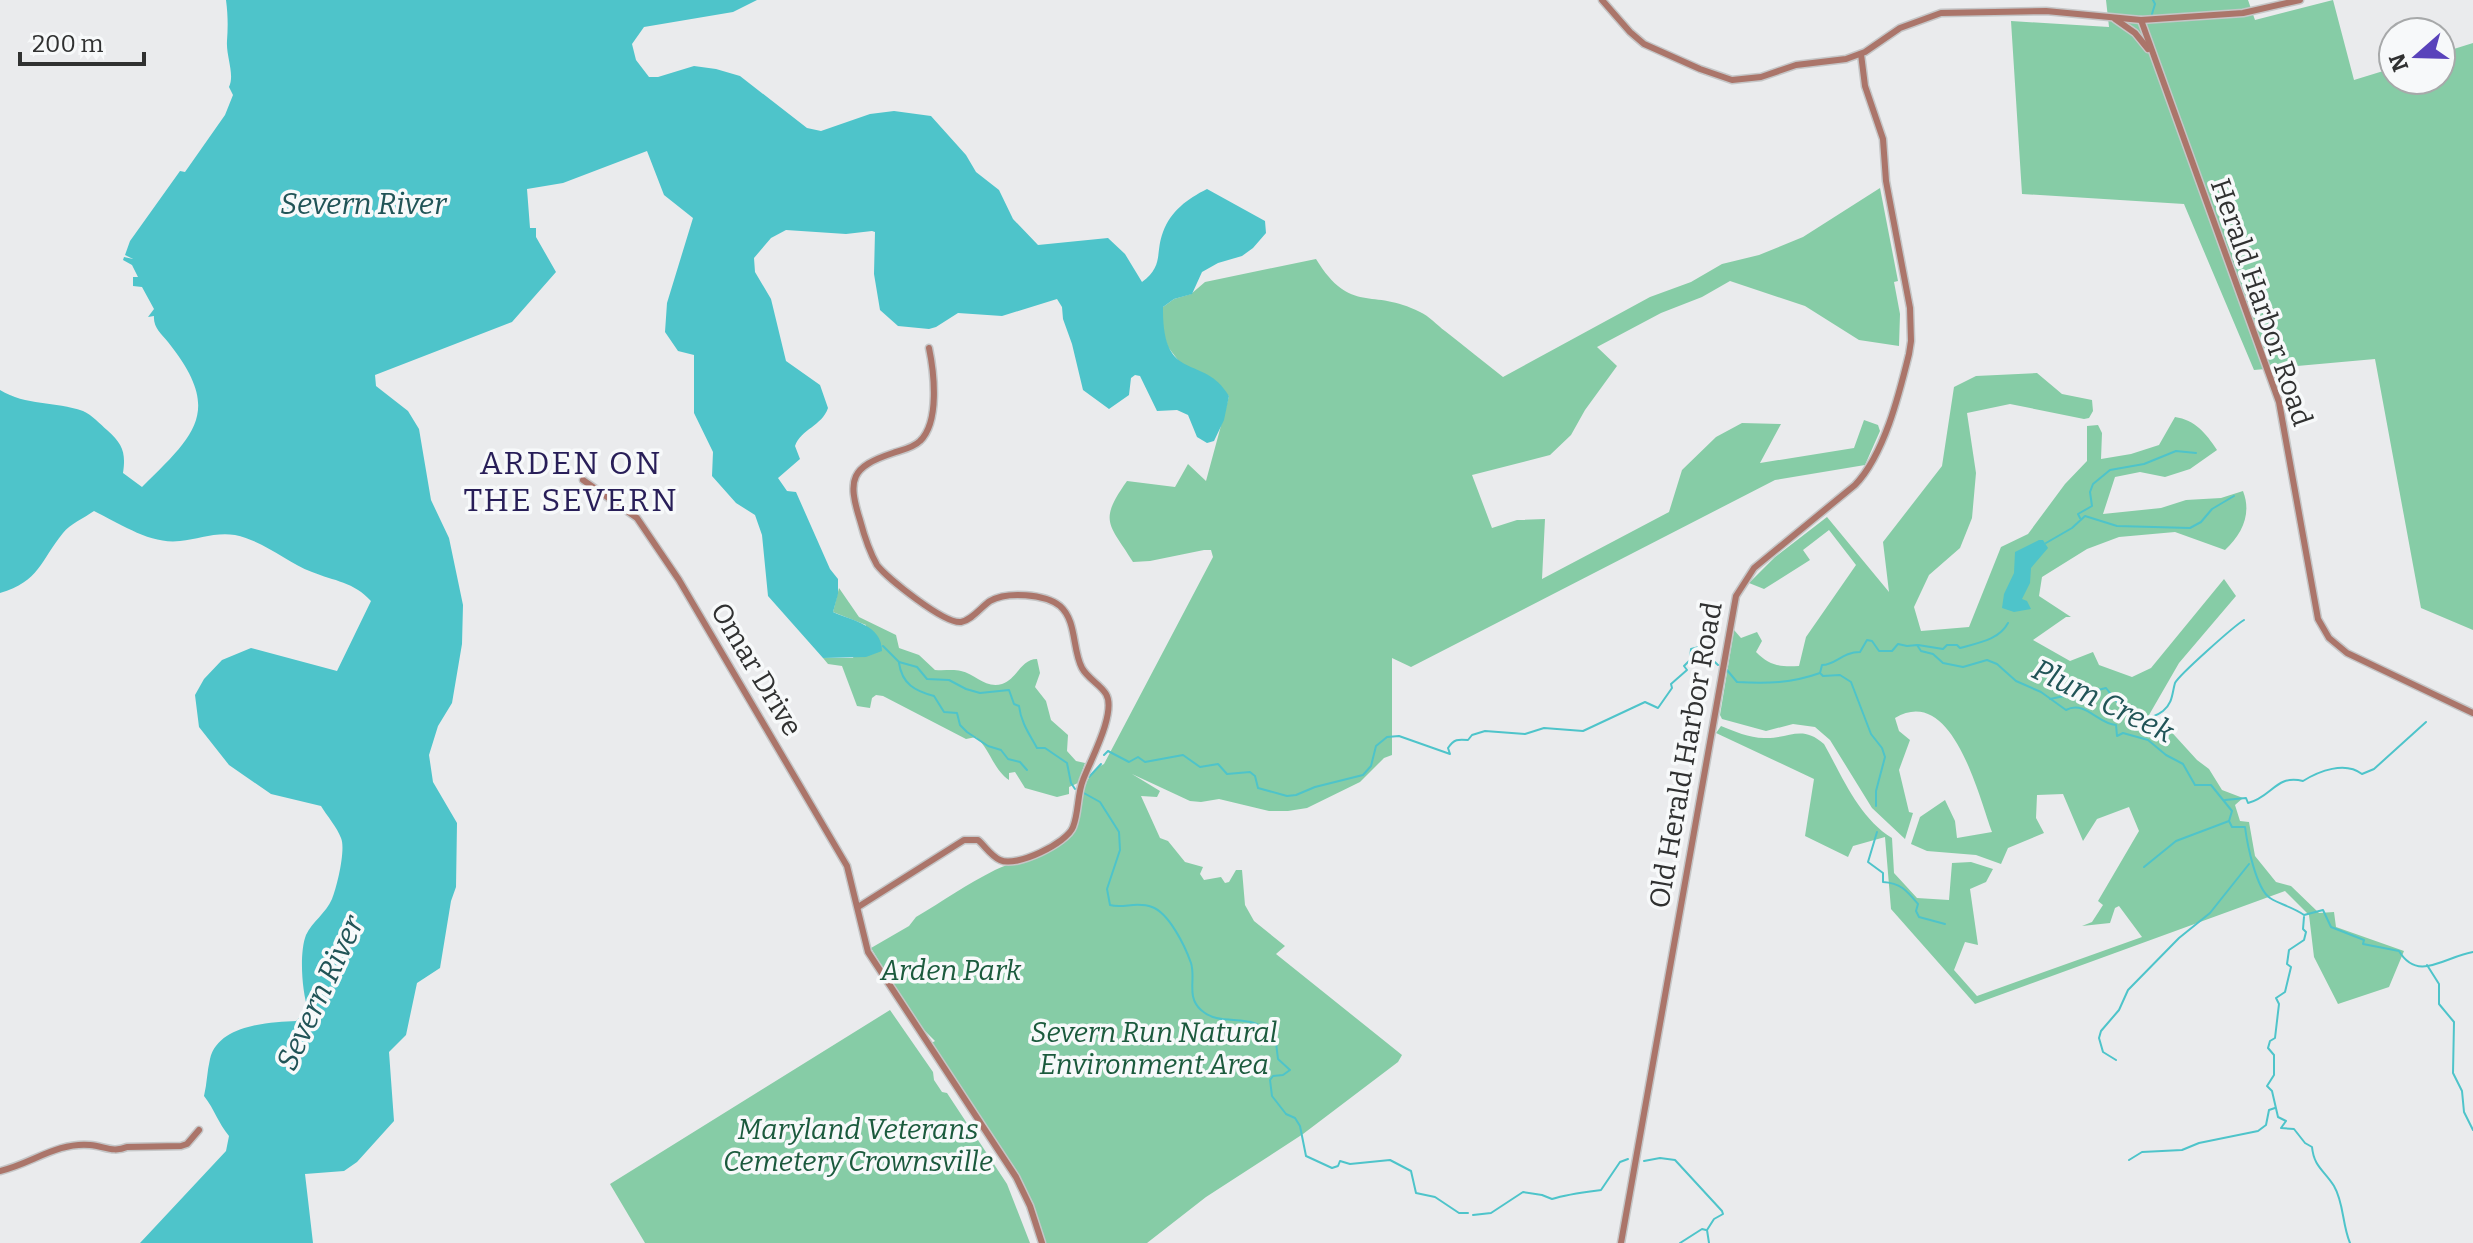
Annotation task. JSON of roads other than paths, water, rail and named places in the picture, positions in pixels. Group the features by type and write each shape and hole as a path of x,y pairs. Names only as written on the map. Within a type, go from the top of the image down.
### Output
{"street":[{"path":"1602,0 1644,44 1732,80 1761,77 1796,65 1846,59 1861,54 1900,28 1941,13 2038,10 2141,20 2243,13 2300,0"},
{"name":"Herald Harbor Road","path":"2112,17 2135,33 2154,58"},
{"name":"Herald Harbor Road","path":"2141,20 2279,402 2312,595 2322,628 2347,653 2473,713"},
{"name":"Old Herald Harbor Road","path":"1621,1243 1736,596 1754,568 1855,485 1872,466 1909,354 1910,308 1886,181 1883,139 1865,86 1861,54"},
{"path":"858,907 968,839 975,839 998,859 1008,862 1042,851 1068,834 1075,822 1078,792 1110,703 1106,693 1084,671 1068,616 1055,603 1038,598 1000,597 969,619 954,621 888,577 872,554 856,505 853,479 866,463 914,446 925,434 933,407 935,376 929,348"},
{"name":"Omar Drive","path":"583,480 637,518 679,580 847,866 868,952 1016,1177 1042,1243"},
{"path":"0,1171 19,1167 61,1147 90,1145 121,1150 127,1147 181,1146 187,1144 199,1130"}],"water":[{"name":"Severn River","path":"226,0 757,0 733,12 644,27 632,44 636,60 649,77 694,66 740,76 807,128 821,131 870,114 894,111 931,116 966,155 976,172 999,190 1013,219 1038,245 1108,238 1125,254 1142,282 1156,265 1163,232 1170,218 1186,201 1207,189 1265,221 1266,233 1242,256 1218,263 1202,272 1192,294 1174,299 1163,307 1164,332 1169,348 1186,365 1219,383 1229,396 1224,420 1214,441 1207,443 1197,437 1188,415 1177,410 1157,411 1140,376 1131,378 1129,395 1109,409 1083,390 1062,307 1057,299 1002,316 958,313 929,329 898,326 880,310 874,274 875,232 846,234 786,230 771,238 754,258 755,272 771,299 786,361 820,385 828,408 821,419 798,440 795,446 800,459 778,478 787,491 796,492 830,569 838,579 833,612 872,630 881,642 882,651 866,657 823,658 768,596 762,535 755,515 736,503 712,476 713,452 694,413 694,355 678,351 665,332 667,303 693,218 664,195 647,151 563,183 527,189 530,228 536,228 536,237 556,272 512,322 375,375 376,386 408,411 419,429 431,500 449,538 463,605 462,644 452,703 438,726 429,755 433,782 457,823 456,887 440,968 417,983 406,1035 389,1052 394,1121 357,1162 344,1171 305,1174 313,1243 140,1243 226,1151 229,1136 204,1096 210,1059 215,1048 234,1032 259,1024 296,1021 308,1009 302,972 304,943 309,930 332,899 342,859 341,838 321,806 271,794 229,765 199,727 195,695 204,679 222,660 251,648 337,671 371,601 351,586 302,568 246,538 221,534 180,541 158,540 94,511 66,530 31,576 0,593 0,390 20,399 72,408 90,415 117,440 123,454 123,473 142,487 177,452 196,420 198,404 195,386 185,366 156,327 154,316 148,317 154,309 142,287 133,286 133,277 138,277 132,265 123,260 124,257 133,259 125,255 130,241 180,171 185,172 225,115 233,95 229,87"},
{"path":"2043,540 2048,548 2031,568 2030,583 2022,599 2031,609 2014,612 2002,608 2004,594 2014,573 2015,552"}],"waterway":[{"path":"2152,14 2153,0"},
{"path":"2080,518 2078,514 2092,506 2090,492 2093,484 2110,470 2144,464 2176,451 2196,453"},
{"path":"2046,543 2072,528 2085,516 2117,526 2190,528 2201,522 2212,509 2234,496"},
{"path":"2050,699 2069,695 2071,684 2076,681 2098,690 2106,688 2133,716 2158,714 2169,705 2179,678 2244,620"},
{"path":"1918,645 1943,649 1947,645 1957,645 1960,648 1994,637 2008,623"},
{"name":"Plum Creek","path":"1727,670 1737,682 1769,683 1799,679 1820,673 1822,665 1860,652 1867,640 1872,641 1879,651 1892,651 1898,644 1917,645 1921,651 1933,654 1943,663 1963,667 1987,660 2066,710 2079,708 2116,725 2117,736 2123,733 2148,740 2183,764 2195,785 2211,785 2232,811 2229,821 2232,827 2245,827 2256,876 2270,898 2304,915 2323,910 2331,927 2364,940 2363,944 2399,951 2415,965 2433,965 2473,952"},
{"path":"883,646 899,662 917,667 927,679 949,680 980,693 1009,690 1037,748 1045,748 1067,763 1075,789"},
{"name":"Plum Creek","path":"1104,755 1108,751 1129,762 1138,757 1145,762 1183,755 1200,767 1218,764 1227,774 1250,772 1255,776 1258,788 1287,796 1296,795 1363,775 1371,766 1376,746 1387,737 1399,736 1450,754 1448,748 1454,741 1468,740 1472,735 1485,731 1525,734 1544,728 1583,731 1645,702 1658,708 1672,688 1671,684 1687,670 1684,666 1690,660 1691,649 1699,647 1718,665"},
{"path":"899,663 910,686 934,696 944,712 957,713 960,725 967,732 988,746 1001,750 1008,759 1020,762 1027,770"},
{"path":"1821,674 1840,675 1851,682 1871,734 1882,748 1885,757 1876,791 1876,806"},
{"path":"2225,800 2246,798 2248,803 2280,783 2303,781 2332,769 2348,768 2362,774 2374,769 2426,722"},
{"name":"Plum Creek","path":"1089,777 1101,764"},
{"path":"1082,792 1100,802 1119,832 1120,850 1107,889 1110,905 1146,905 1164,916 1176,931 1188,956 1194,999 1201,1010 1220,1019 1254,1023 1275,1035 1278,1059 1290,1070 1270,1080 1272,1096 1300,1126 1306,1156 1332,1168 1338,1166 1340,1161 1350,1164 1390,1160 1411,1171 1416,1193 1435,1197 1459,1213 1468,1213"},
{"path":"2144,867 2176,841 2229,821"},
{"path":"1877,832 1868,862 1883,873 1883,882 1899,886 1910,895 1918,904 1916,911 1919,917 1945,924"},
{"path":"2116,1060 2103,1052 2099,1038 2101,1031 2119,1010 2128,990 2179,938 2210,913 2249,864"},
{"path":"2304,917 2304,940 2289,950 2287,964 2291,967 2285,992 2276,998 2279,1004 2275,1038 2268,1048 2274,1055 2274,1075 2267,1086 2272,1091 2278,1117 2286,1121 2281,1128 2294,1129 2312,1147 2317,1164 2334,1186 2350,1243"},
{"name":"Plum Creek","path":"2427,965 2439,984 2439,1004 2454,1022 2453,1073 2462,1091 2464,1112 2473,1130"},
{"path":"2129,1160 2142,1152 2182,1150 2199,1143 2258,1131 2266,1125 2269,1110 2275,1108"},
{"path":"1644,1161 1660,1158 1675,1160 1722,1211 1723,1214 1714,1219 1707,1230 1709,1243"},
{"path":"1473,1215 1491,1213 1523,1192 1552,1199 1601,1190 1620,1162 1628,1159"},
{"path":"1680,1243 1702,1229 1706,1230"}],"district":[{"name":"ARDEN ON THE SEVERN","path":"571,482"}],"park label":[{"name":"Arden Park","path":"951,970"},
{"name":"Severn Run Natural Environment Area","path":"1154,1048"},
{"name":"Maryland Veterans Cemetery Crownsville","path":"858,1145"}]}
